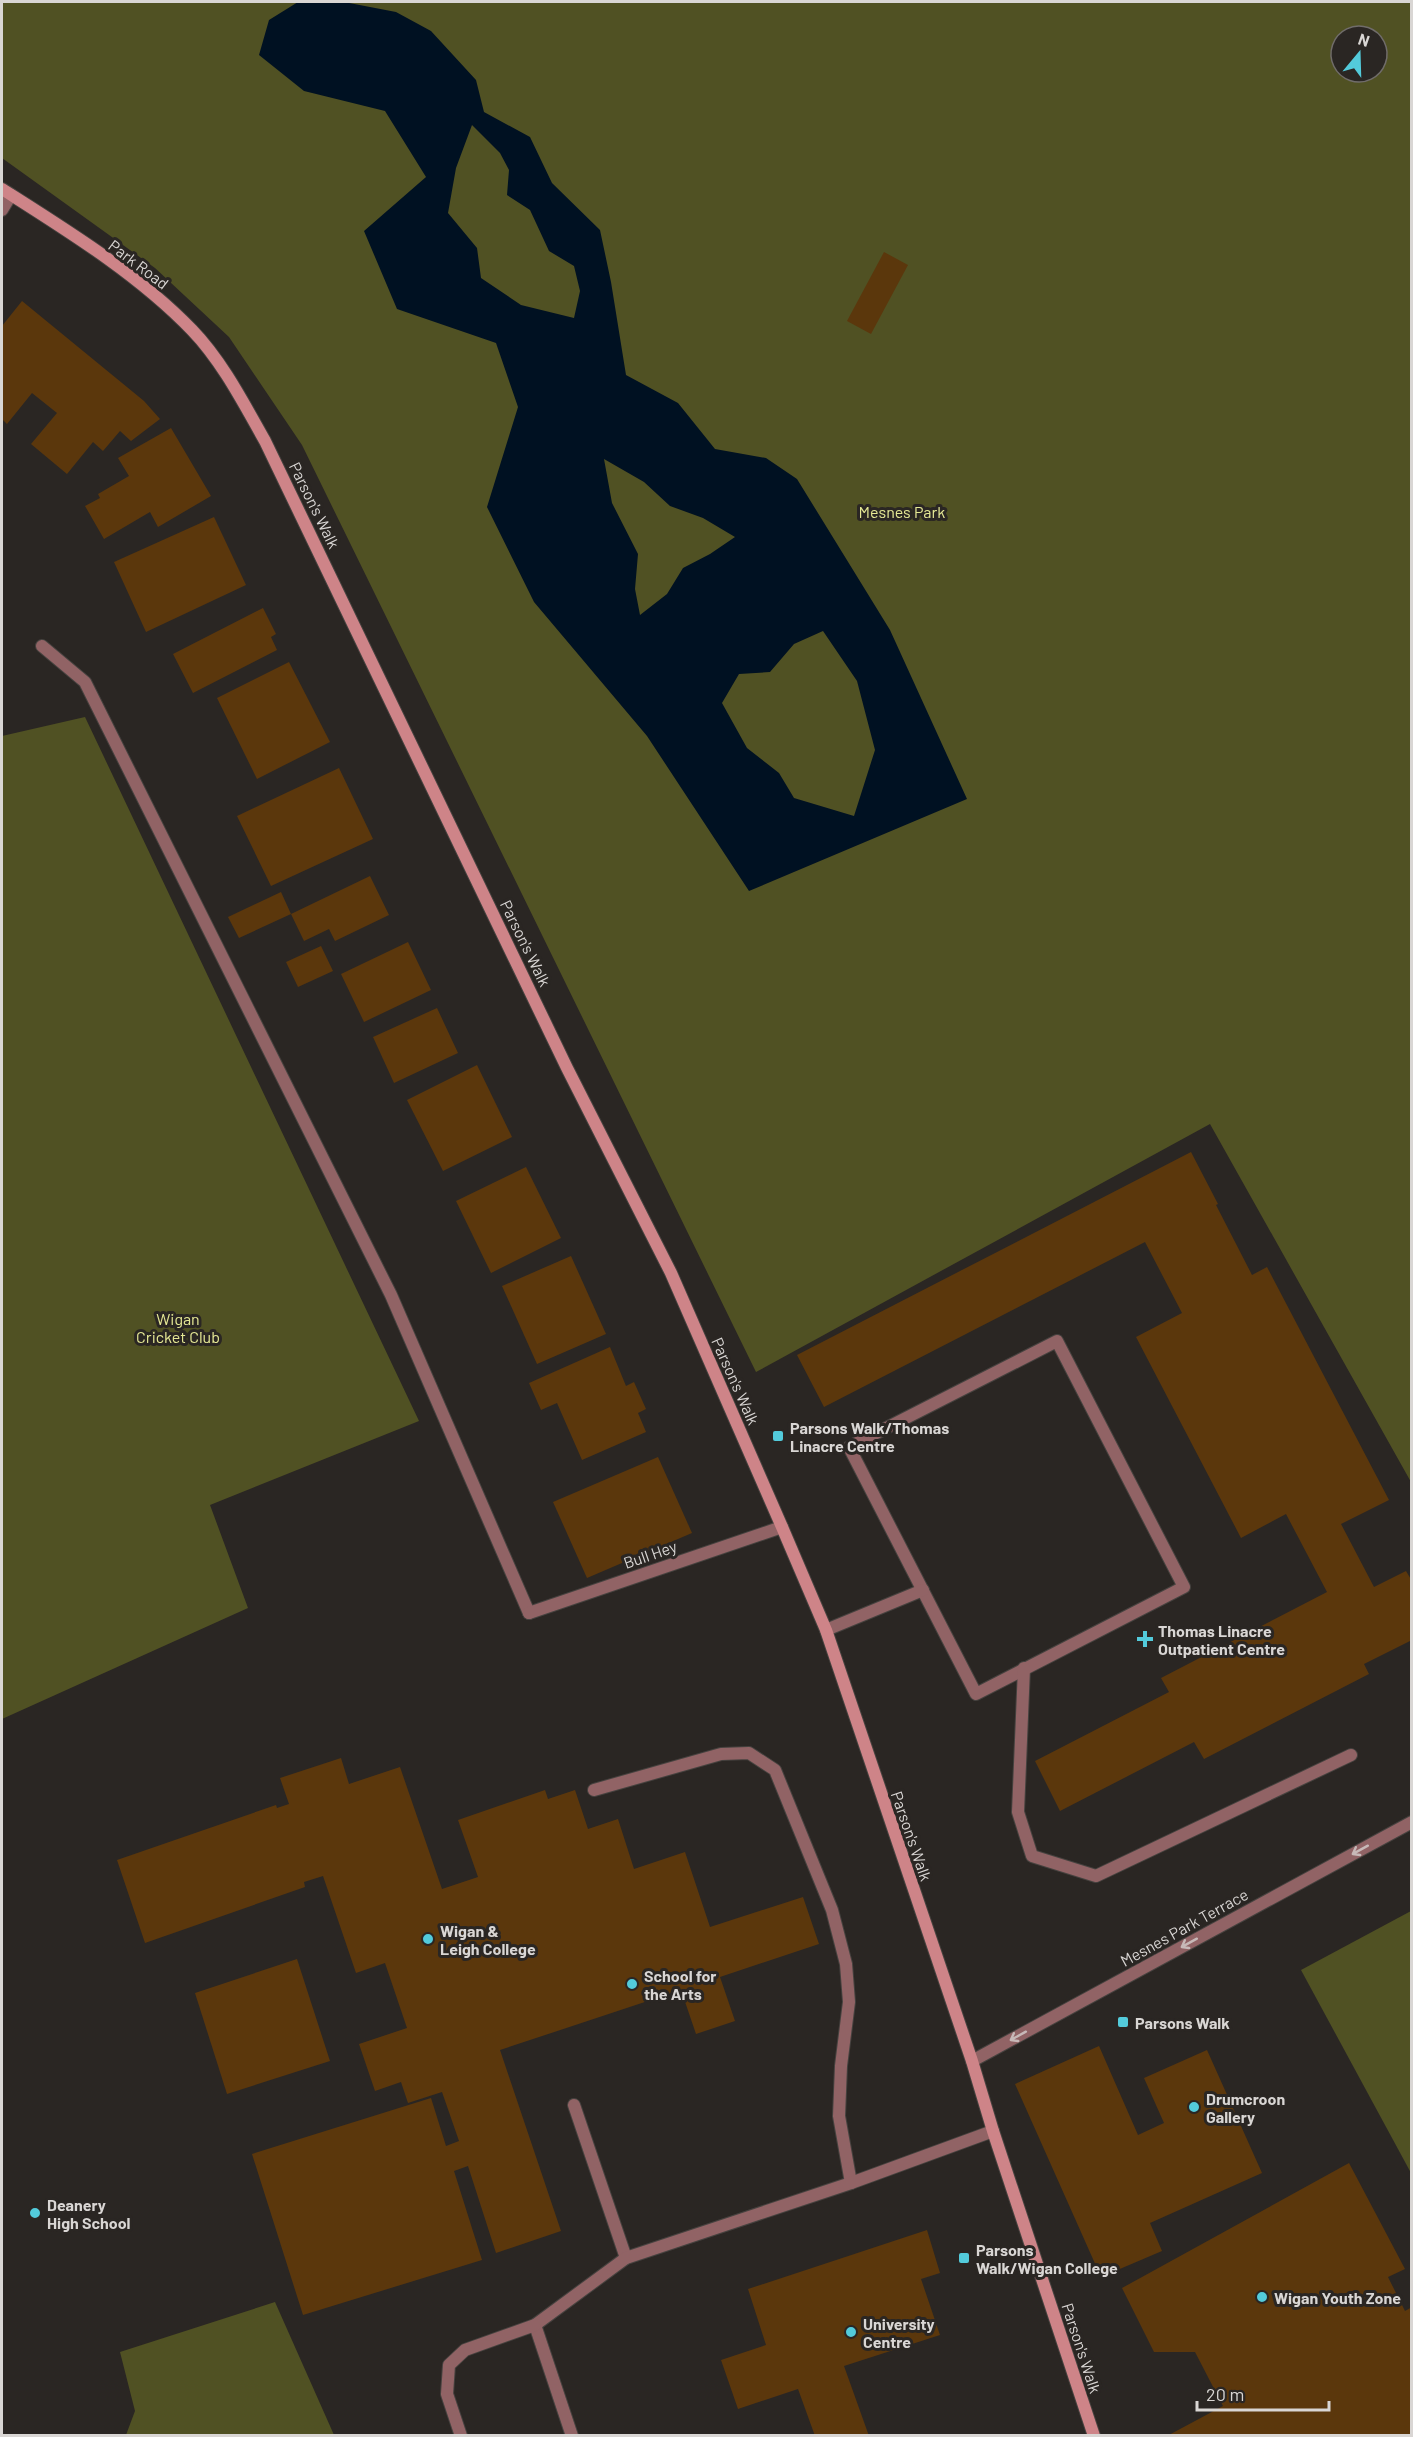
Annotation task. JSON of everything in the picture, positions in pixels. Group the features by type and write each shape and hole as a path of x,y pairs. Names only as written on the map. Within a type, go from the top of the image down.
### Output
{"main road":[{"name":"Park Road","path":"6,192 118,267 154,294 194,332 235,388"},
{"name":"Parson's Walk","path":"235,388 265,441 567,1068 670,1273 826,1630 972,2061 1094,2436"}],"street":[{"path":"2,210 6,192"},
{"name":"Bull Hey","path":"42,646 85,682 392,1295 529,1613 782,1527"},
{"path":"1057,1341 1184,1587 976,1694 923,1590 849,1447 1057,1341"},
{"path":"826,1630 923,1590"},
{"path":"1024,1668 1018,1812 1032,1856 1096,1876 1351,1755"},
{"path":"594,1790 721,1754 749,1753 775,1770 832,1910 846,1964 849,2002 841,2066 839,2116 851,2183"},
{"name":"Mesnes Park Terrace","path":"972,2061 1412,1821"},
{"path":"574,2105 626,2258"},
{"path":"461,2436 447,2394 448,2365 465,2350 535,2325 626,2258 851,2183 993,2131"},
{"path":"535,2325 572,2436"}],"green space":[{"name":"Mesnes Park","path":"2,2 1411,2 1411,1482 1210,1124 756,1372 302,445 229,337 155,268 2,158"},
{"name":"Wigan Cricket Club","path":"85,717 419,1421 210,1505 248,1608 2,1719 2,736"},
{"path":"1411,1911 1411,2173 1301,1970"},
{"path":"275,2302 334,2435 126,2435 135,2411 120,2352"}],"water":[{"path":"298,2 344,2 396,12 431,31 476,80 484,112 530,137 552,183 600,230 626,375 678,403 715,449 766,458 797,479 890,630 967,799 749,891 647,736 534,602 487,507 518,407 496,343 397,309 364,231 426,177 385,111 304,91 259,55 269,20","holes":["472,125 500,153 509,170 507,195 530,210 549,251 574,266 580,291 574,318 521,305 481,278 477,248 448,213 456,168","604,459 644,482 670,506 703,518 735,537 710,554 683,568 667,594 640,615 635,589 638,554 612,503","823,631 857,681 875,750 854,816 794,798 779,773 747,748 722,703 739,674 770,672 794,644"]}],"building":[{"path":"884,252 908,265 871,334 847,321"},
{"path":"22,301 144,401 160,419 131,441 120,431 103,451 93,442 67,474 31,444 57,413 32,393 7,424 2,419 2,326"},
{"path":"171,428 211,496 158,527 150,512 104,539 85,506 100,498 98,494 129,476 118,458"},
{"path":"214,517 246,585 146,632 114,562"},
{"path":"263,608 276,634 271,637 277,650 193,693 173,654"},
{"path":"289,662 330,742 257,779 217,698"},
{"path":"339,768 373,839 271,886 237,816"},
{"path":"370,876 389,915 335,941 329,929 304,941 291,914"},
{"path":"281,892 291,914 239,938 228,917"},
{"path":"408,942 431,990 364,1022 341,974"},
{"path":"321,946 333,971 298,987 286,962"},
{"path":"437,1008 458,1053 394,1083 373,1037"},
{"path":"477,1065 512,1137 443,1171 407,1100"},
{"path":"1191,1152 1252,1275 1267,1267 1389,1500 1341,1524 1374,1587 1406,1571 1412,1581 1412,1640 1364,1664 1369,1674 1204,1759 1194,1742 1060,1811 1035,1761 1169,1692 1161,1678 1327,1592 1286,1514 1241,1538 1136,1337 1182,1313 1145,1242 824,1407 797,1355"},
{"path":"526,1167 561,1238 491,1273 456,1201"},
{"path":"571,1256 606,1334 537,1364 502,1286"},
{"path":"610,1347 626,1386 634,1382 646,1409 638,1413 646,1432 582,1460 557,1403 541,1410 529,1383"},
{"path":"658,1457 692,1533 587,1578 553,1502"},
{"path":"341,1758 349,1784 400,1767 442,1889 478,1877 458,1820 545,1790 548,1799 575,1790 588,1829 618,1819 634,1869 685,1852 710,1927 803,1897 819,1944 720,1977 735,2021 696,2034 681,1990 500,2050 561,2231 496,2253 468,2166 454,2171 482,2260 303,2315 252,2154 431,2098 446,2146 459,2141 442,2092 408,2103 401,2082 375,2091 359,2044 407,2028 385,1963 356,1973 323,1876 304,1882 305,1887 145,1943 117,1860 276,1805 277,1808 289,1804 280,1778"},
{"path":"297,1959 330,2061 227,2094 195,1993"},
{"path":"1099,2046 1138,2135 1164,2123 1144,2078 1207,2050 1262,2173 1150,2223 1162,2251 1101,2277 1015,2084"},
{"name":"Wigan Youth Zone","path":"1349,2163 1405,2269 1388,2277 1405,2311 1412,2307 1412,2436 1167,2436 1223,2406 1195,2352 1154,2352 1122,2288"},
{"name":"University Centre","path":"927,2230 940,2273 921,2279 940,2335 844,2366 869,2436 815,2436 798,2389 738,2409 721,2360 766,2345 748,2289"}],"place":[{"name":"Parsons Walk/Thomas Linacre Centre","path":"778,1436"},
{"name":"Thomas Linacre Outpatient Centre","path":"1145,1639"},
{"name":"Wigan & Leigh College","path":"428,1939"},
{"name":"School for the Arts","path":"632,1984"},
{"name":"Parsons Walk","path":"1123,2022"},
{"name":"Drumcroon Gallery","path":"1194,2107"},
{"name":"Deanery High School","path":"35,2213"},
{"name":"Parsons Walk/Wigan College","path":"964,2258"},
{"name":"Wigan Youth Zone","path":"1262,2297"},
{"name":"University Centre","path":"851,2332"}]}
